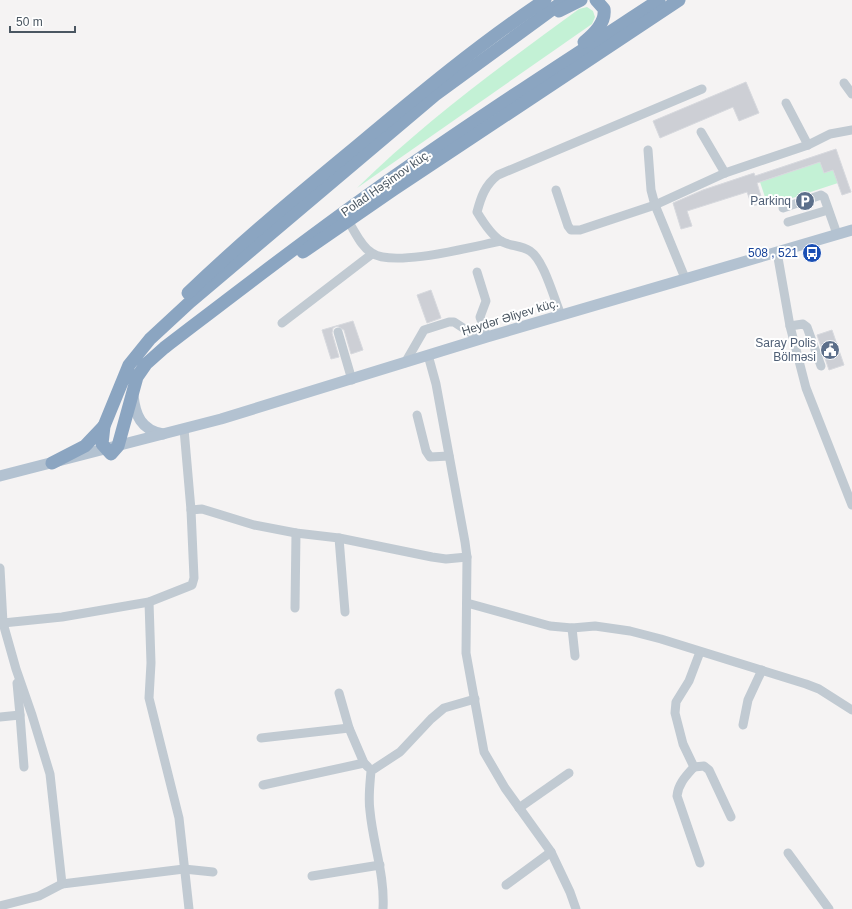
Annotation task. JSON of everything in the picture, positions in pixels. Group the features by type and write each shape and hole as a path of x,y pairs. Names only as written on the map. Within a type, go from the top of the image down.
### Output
{"highway":[{"path":"111,454 102,444 104,426 129,365 169,313 208,274 317,179 448,71 546,0"},
{"path":"150,338 190,302 435,95 565,0"},
{"path":"503,44 570,4 581,0"},
{"path":"526,87 588,39 599,27 605,14 604,9 596,0"},
{"name":"Polad Həşimov küç.","path":"111,454 120,440 132,388 137,377 146,364 299,245 370,194 526,87 659,0"},
{"path":"202,319 606,47 679,0"},
{"path":"52,462 85,446 104,426"}],"main road":[{"name":"Heydər Əliyev küç.","path":"180,430 352,380 483,338 852,230"},
{"path":"132,388 138,419 150,430 164,434"},
{"path":"0,476 180,430"},
{"path":"0,484 111,454 180,430"}],"street":[{"path":"844,83 852,94"},
{"path":"501,242 483,222 477,212 480,197 489,182 498,175 702,89"},
{"path":"786,104 808,145"},
{"path":"556,190 571,230 580,230 655,205 725,173 808,145 830,134 852,130"},
{"path":"702,132 725,173"},
{"path":"648,150 651,190 655,205 685,278"},
{"path":"783,208 821,196 837,234"},
{"path":"788,222 828,210"},
{"path":"348,221 372,254 386,258 403,259 501,242 515,244 531,252 541,266 561,315"},
{"path":"778,252 790,326 808,394 852,505"},
{"path":"282,322 372,254"},
{"path":"476,272 486,296 486,301 480,317 483,338"},
{"path":"405,363 424,330 449,322 454,322 483,338"},
{"path":"790,326 803,324 807,327 821,366"},
{"path":"338,332 352,380"},
{"path":"428,355 436,384 467,557 466,653 484,752 519,808 551,852 570,892 576,909"},
{"path":"417,415 426,451 430,456 448,456"},
{"path":"3,623 62,617 149,602 192,585 194,578 191,510 180,430"},
{"path":"191,510 202,509 254,525 296,533 339,538 432,557 446,559 467,557"},
{"path":"295,608 296,533"},
{"path":"339,538 345,612"},
{"path":"0,573 3,623 16,669 50,774 62,884"},
{"path":"149,602 151,663 149,698 179,818 189,909"},
{"path":"467,603 550,626 572,628 595,626 630,631 661,639 818,689 852,710"},
{"path":"572,628 575,656"},
{"path":"694,767 683,744 675,713 676,702 689,681 700,652"},
{"path":"16,669 24,767"},
{"path":"744,725 748,700 762,670"},
{"path":"339,693 349,728 364,763 372,771 370,811 380,865 383,909"},
{"path":"372,771 400,752 431,719 444,708 475,699"},
{"path":"0,717 20,715"},
{"path":"261,738 349,728"},
{"path":"263,786 364,763"},
{"path":"700,863 677,796 678,789 683,779 694,767 704,766 709,770 731,817"},
{"path":"519,808 569,773"},
{"path":"506,885 551,852"},
{"path":"788,853 829,909"},
{"path":"312,876 380,865"},
{"path":"0,906 39,896 62,884 184,869 213,872"}],"green space":[{"path":"587,7 593,11 595,17 592,24 357,188 383,163 465,94 579,9"},
{"path":"820,162 824,173 833,170 838,183 768,206 760,182"}],"building":[{"path":"746,82 759,113 739,121 733,107 660,138 653,121"},
{"path":"836,149 851,192 842,195 833,170 824,173 820,162 757,183 763,203 752,206 747,192 687,211 692,226 681,229 673,203 703,190 754,173 755,176"},
{"path":"431,290 441,318 427,323 417,295"},
{"path":"353,321 363,350 351,354 344,330 337,326 333,328 332,333 339,357 331,359 322,330"},
{"path":"832,330 844,365 829,370 817,335"}],"place":[{"name":"Parkinq","path":"805,201"},
{"name":"508 , 521","path":"812,253"},
{"name":"Saray Polis Bölməsi","path":"830,350"}]}
